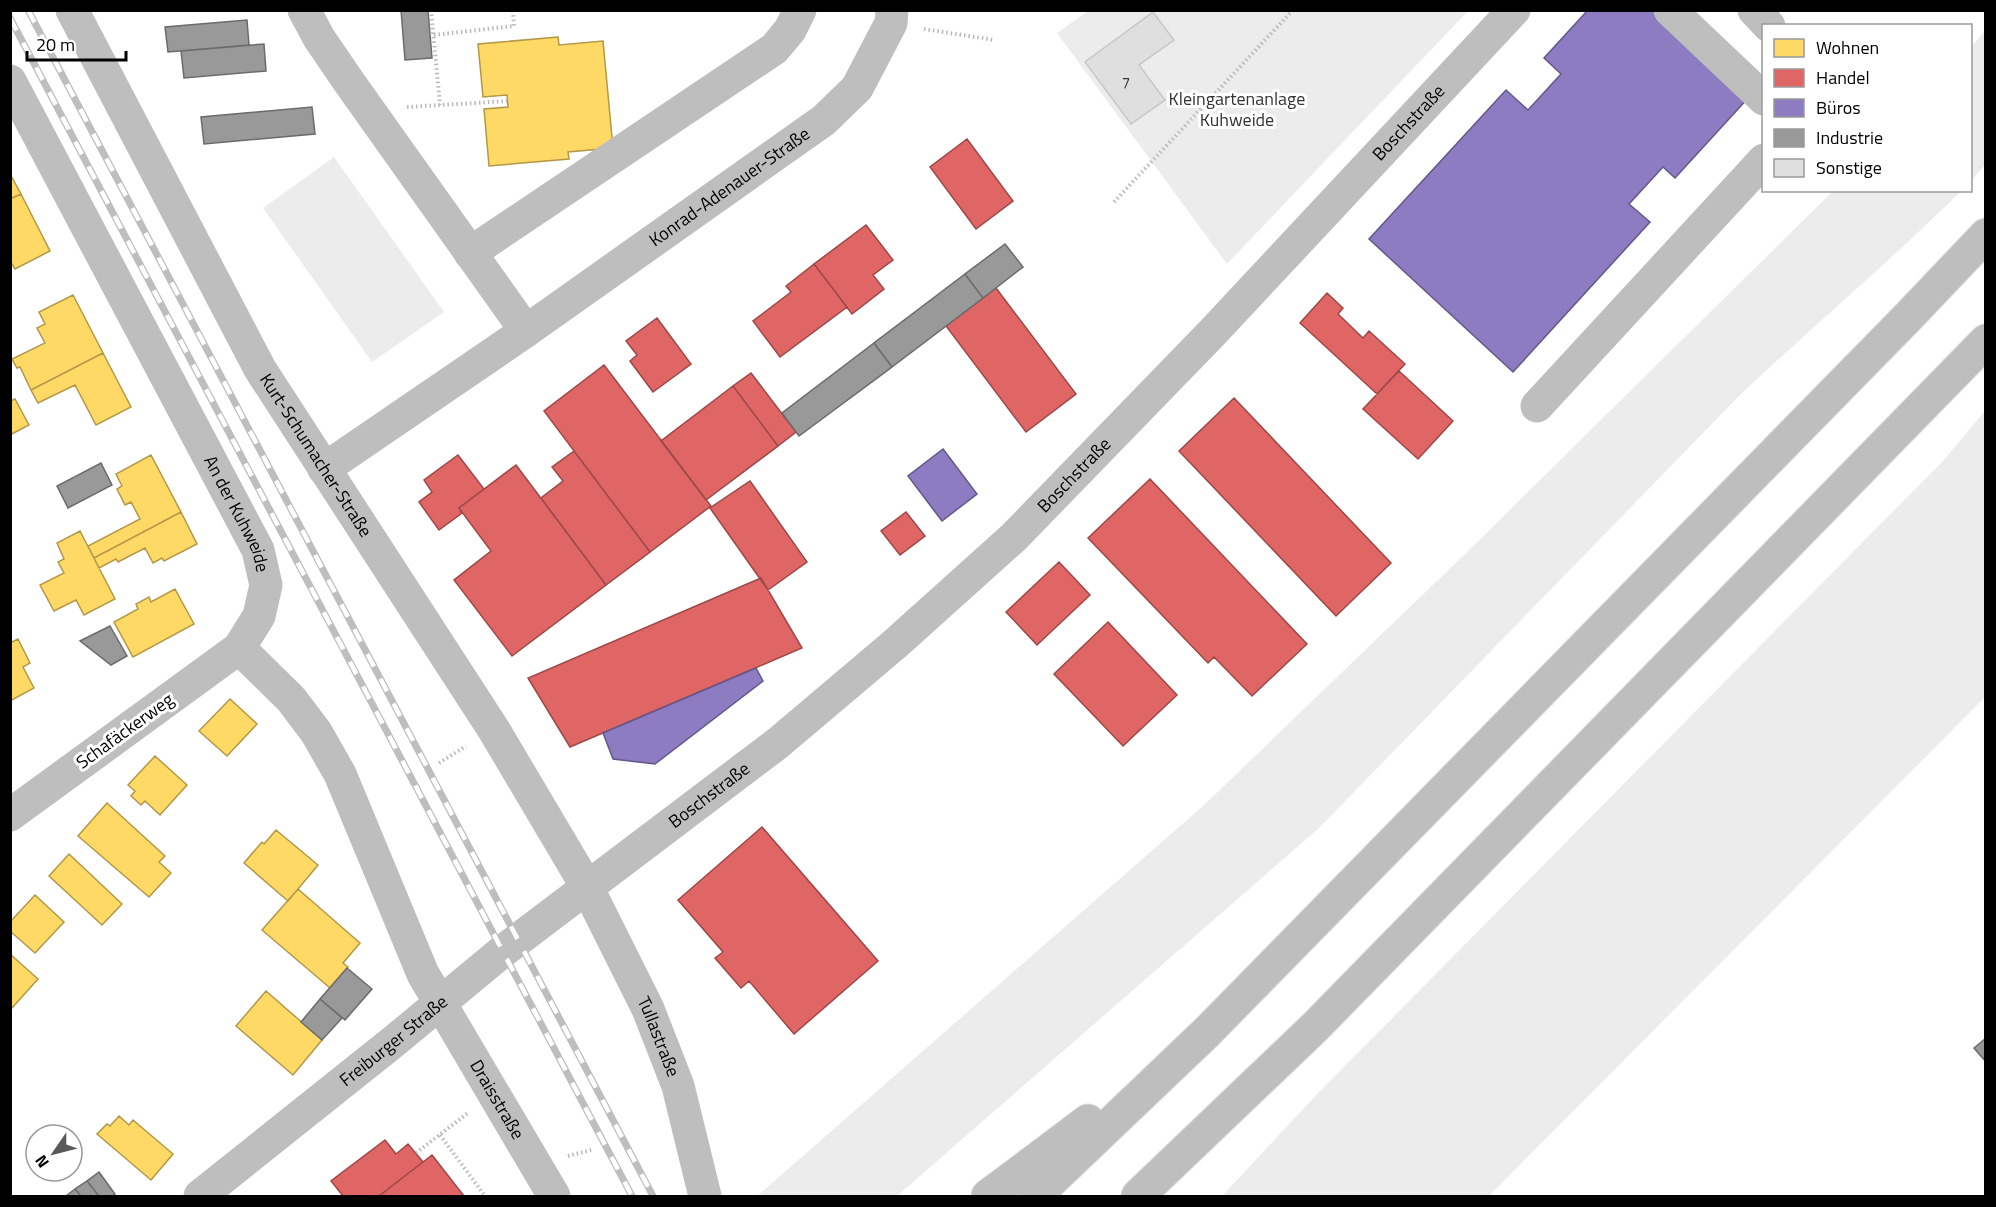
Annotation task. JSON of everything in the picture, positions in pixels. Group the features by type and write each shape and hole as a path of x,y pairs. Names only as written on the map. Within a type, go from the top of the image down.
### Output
{"main road":[{"name":"Kurt-Schumacher-Straße","path":"72,10 260,369 494,730 587,887"},
{"path":"304,10 319,38 367,109 526,331"},
{"path":"470,253 774,49 790,30 800,10"},
{"name":"Boschstraße","path":"587,887 778,743 895,644 1014,537 1212,333 1514,10"},
{"path":"1670,10 1762,97"},
{"path":"1754,10 1767,24"},
{"name":"Konrad-Adenauer-Straße","path":"324,469 526,331 824,120 857,88 891,17"},
{"name":"An der Kuhweide","path":"10,81 258,550 266,585 259,616 239,648"},
{"path":"1537,406 1762,162"},
{"path":"1035,1197 1207,1032 1986,235"},
{"path":"1138,1197 1315,1027 1986,341"},
{"path":"239,648 291,699 316,732 336,766 423,974 440,1004"},
{"name":"Schafäckerweg","path":"10,815 239,648"},
{"name":"Freiburger Straße","path":"200,1197 503,951 587,887"},
{"name":"Tullastraße","path":"587,887 648,1008 678,1086 705,1197"},
{"name":"Draisstraße","path":"440,1004 554,1197"},
{"path":"988,1197 1207,1032"}],"path":[{"path":"431,10 440,105"},
{"path":"434,35 514,26 513,10"},
{"path":"1114,202 1293,10"},
{"path":"891,17 994,40"},
{"path":"367,109 508,101"},
{"path":"416,1153 492,1094"},
{"path":"440,1135 485,1197"}],"green space":[{"name":"Kleingartenanlage Kuhweide","path":"1088,11 1468,11 1227,264 1057,33"},
{"path":"1985,31 1985,165 1972,180 1972,46"},
{"path":"334,157 444,312 372,362 263,208"},
{"path":"1832,192 1960,192 1736,399 1319,828 897,1196 757,1196 1203,806 1465,554"},
{"path":"1985,411 1985,697 1489,1196 1222,1196 1320,1091 1942,462"}],"building: Wohnen":[{"path":"558,37 559,45 603,41 613,148 568,152 569,159 489,166 484,109 508,107 507,95 483,97 478,44"},
{"path":"10,174 21,194 10,199"},
{"path":"21,194 50,251 15,269 10,261 10,199"},
{"path":"73,295 103,353 31,390 20,367 17,368 12,359 45,343 37,328 45,324 39,312"},
{"path":"103,353 131,407 96,425 75,385 38,403 31,390"},
{"path":"15,399 29,425 10,435 10,401"},
{"path":"151,455 181,512 94,558 88,546 140,519 131,502 125,505 117,489 122,486 116,474"},
{"path":"181,512 197,544 164,561 162,558 153,563 145,548 118,562 116,559 99,568 94,558"},
{"path":"80,531 115,599 84,615 76,600 54,611 40,585 64,573 58,562 64,559 57,543"},
{"path":"175,589 194,624 133,657 114,622 138,609 136,604 149,597 151,602"},
{"path":"18,639 30,663 23,667 34,688 10,701 10,643"},
{"path":"230,699 257,724 227,756 199,731"},
{"path":"155,756 187,785 160,815 145,801 141,805 131,796 135,791 128,785"},
{"path":"107,803 165,856 159,862 171,873 149,897 78,836"},
{"path":"276,830 318,865 288,901 244,863"},
{"path":"69,854 122,904 102,925 49,876"},
{"path":"298,889 360,943 343,963 348,967 330,988 262,930"},
{"path":"35,895 64,922 35,953 10,931 10,922"},
{"path":"10,954 38,979 12,1008 10,1006"},
{"path":"266,991 322,1040 293,1075 236,1026"},
{"path":"119,1116 129,1125 133,1120 173,1154 151,1180 97,1134 107,1124 110,1126"}],"building: Handel":[{"path":"967,139 1013,201 976,229 930,167"},
{"path":"866,225 893,260 873,275 884,289 852,314 814,264"},
{"path":"814,264 847,307 780,357 753,321 791,292 786,286"},
{"path":"996,288 1076,394 1026,432 946,326"},
{"path":"1327,293 1343,308 1338,314 1363,338 1369,331 1405,364 1377,394 1300,323"},
{"path":"657,318 691,364 653,392 630,361 637,355 626,341"},
{"path":"604,365 711,506 650,552 544,411"},
{"path":"1399,371 1453,421 1418,459 1363,409"},
{"path":"751,373 796,432 778,446 733,386"},
{"path":"733,386 778,446 706,500 661,441"},
{"path":"1234,398 1391,563 1336,616 1179,451"},
{"path":"574,451 650,552 606,585 541,498 563,481 552,467"},
{"path":"458,455 484,489 459,508 462,513 439,530 419,502 432,492 424,480"},
{"path":"516,465 606,585 512,656 454,580 491,551 459,508"},
{"path":"1150,479 1307,644 1252,696 1214,657 1208,663 1088,538"},
{"path":"750,481 807,562 768,590 710,508"},
{"path":"906,512 925,536 900,555 881,531"},
{"path":"1059,562 1090,595 1037,645 1006,612"},
{"path":"761,578 802,648 570,747 528,678"},
{"path":"1108,622 1177,695 1123,746 1054,674"},
{"path":"762,827 878,961 794,1034 749,981 741,988 715,958 723,952 678,900"},
{"path":"385,1140 396,1154 408,1144 423,1162 379,1196 343,1196 331,1181"},
{"path":"432,1155 464,1196 379,1196 423,1162"}],"building: Büros":[{"path":"1588,10 1655,10 1749,97 1675,178 1663,167 1629,204 1650,222 1513,372 1369,239 1506,90 1528,110 1561,74 1544,58"},
{"path":"943,449 977,494 942,521 908,476"},
{"path":"756,668 763,681 655,764 613,759 603,733"}],"building: Industrie":[{"path":"401,10 428,10 432,58 405,60"},
{"path":"247,20 249,45 168,52 165,27"},
{"path":"264,44 266,71 184,78 181,51"},
{"path":"312,107 315,134 204,144 201,117"},
{"path":"1005,244 1023,267 983,298 965,274"},
{"path":"965,274 983,298 892,367 874,343"},
{"path":"874,343 892,367 799,436 782,413"},
{"path":"101,463 112,485 68,508 57,486"},
{"path":"110,626 127,656 111,665 80,641"},
{"path":"347,968 372,989 345,1020 320,999"},
{"path":"320,999 342,1018 322,1040 301,1022"},
{"path":"1986,1038 1986,1062 1974,1048"},
{"path":"99,1172 115,1194 112,1196 99,1196 87,1181"},
{"path":"87,1181 99,1196 81,1196 75,1189"},
{"path":"75,1189 81,1196 66,1196"}],"building: Sonstige":[{"path":"1153,12 1174,40 1139,65 1165,100 1131,124 1085,62"}],"railway":[{"path":"28,10 653,1196"},
{"path":"10,18 632,1196"}]}
